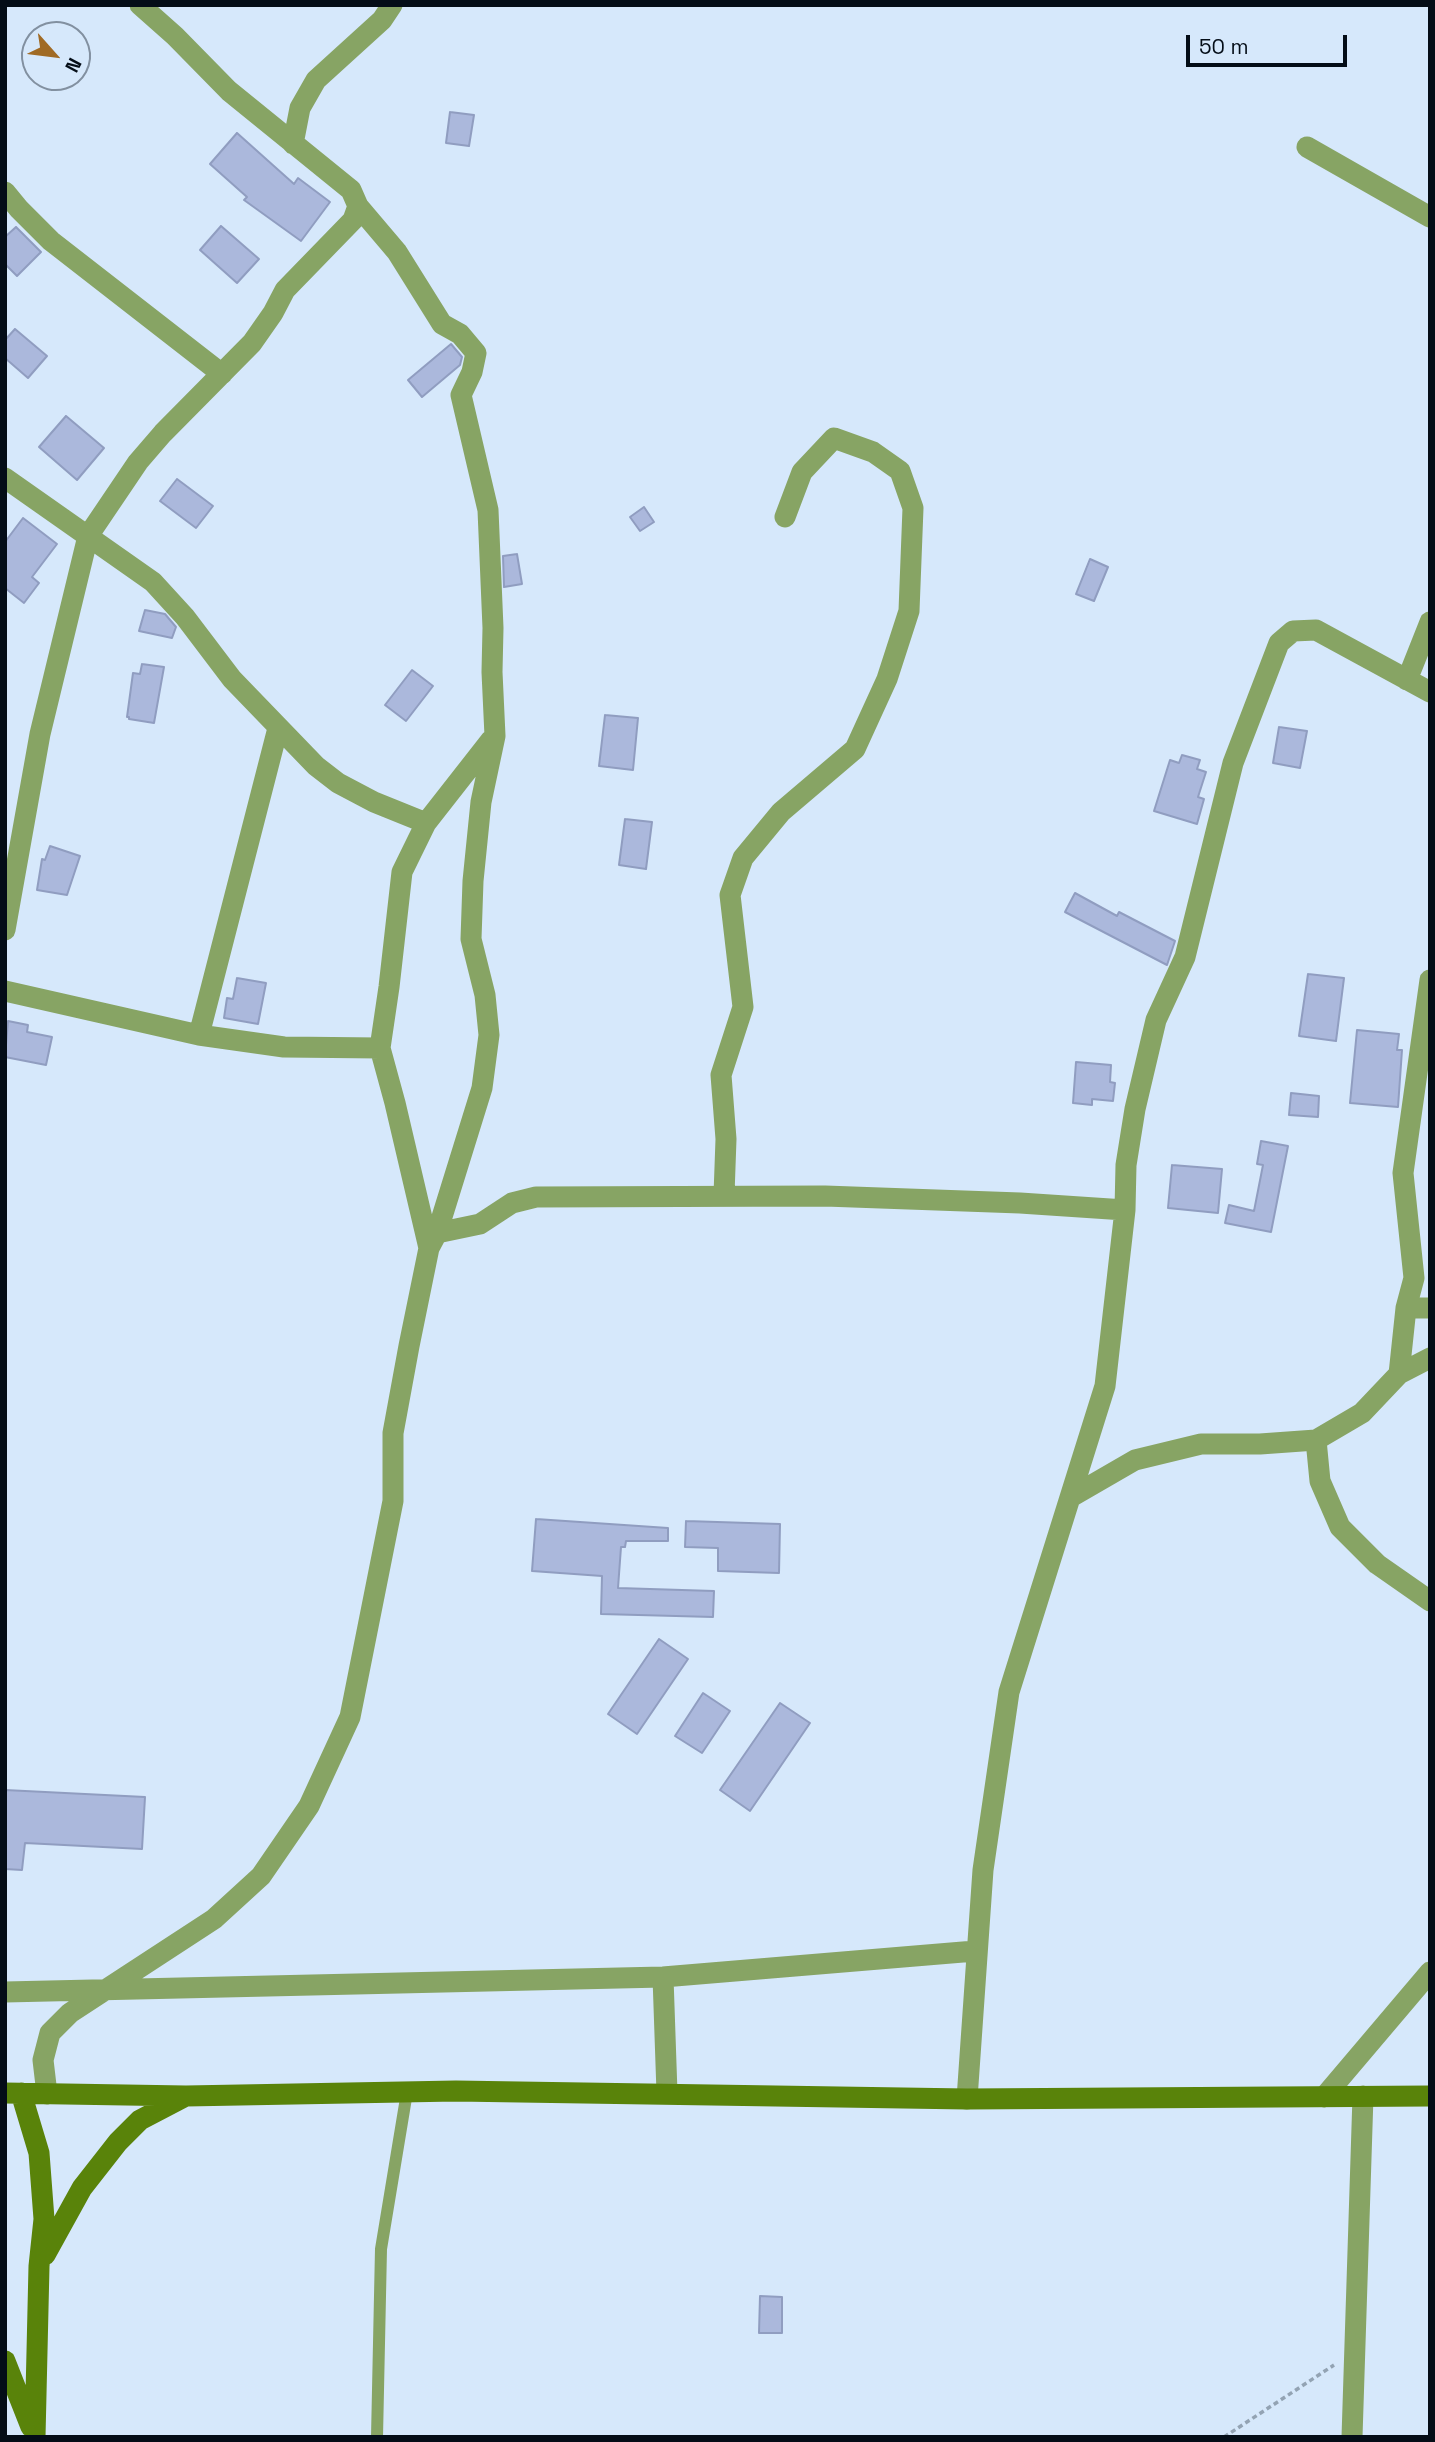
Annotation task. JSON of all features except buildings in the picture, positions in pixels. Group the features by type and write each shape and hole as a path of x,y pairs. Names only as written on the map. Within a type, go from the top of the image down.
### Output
{"main road":[{"path":"35,2436 39,2266 44,2219 39,2153 13,2093 186,2096 407,2092 667,2093 967,2099 1430,2096"},
{"path":"39,2266 82,2188 118,2142 140,2120 186,2096"},
{"path":"5,2361 35,2436"}],"street":[{"path":"47,2094 43,2060 50,2033 70,2012 214,1919 261,1877 309,1806 350,1717 393,1502 393,1433 433,1241 482,1088 489,1035 485,995 471,939 473,881 481,802 495,736 492,672 494,628 488,510 461,395 472,372 476,353 460,334 442,324 397,252 358,206 351,190 229,91 140,5"},
{"path":"293,144 300,108 316,80 382,20 392,5"},
{"path":"1307,146 1430,217"},
{"path":"5,192 51,241 222,374"},
{"path":"5,930 40,734 88,536 138,462 252,343 285,290 353,220 358,206"},
{"path":"723,1195 726,1139 721,1075 743,1007 730,895 743,858 781,812 855,748 887,679 909,611 913,508 900,471 873,452 834,438 802,472 785,517"},
{"path":"5,478 153,582 185,617 232,679 316,766 338,783 374,802 426,823"},
{"path":"1407,680 1430,622"},
{"path":"967,2099 982,1870 1009,1692 1105,1386 1125,1209 1126,1165 1135,1109 1156,1020 1185,957 1233,763 1279,643 1293,631 1316,630 1430,692"},
{"path":"199,1035 278,728"},
{"path":"433,1241 380,1048 401,872 426,823 495,736"},
{"path":"1399,1374 1406,1308 1414,1278 1403,1172 1430,980"},
{"path":"5,991 199,1035 284,1047 380,1048"},
{"path":"433,1241 480,1224 512,1203 537,1196 825,1196 1125,1209"},
{"path":"1406,1308 1430,1308"},
{"path":"1071,1497 1135,1460 1201,1444 1316,1440 1362,1413 1399,1374 1430,1358"},
{"path":"1316,1440 1320,1481 1340,1527 1377,1564 1430,1601"},
{"path":"5,1992 101,1992 663,1977 975,1951"},
{"path":"1324,2097 1430,1972"},
{"path":"663,1977 667,2093"},
{"path":"1352,2437 1363,2096"}],"lane":[{"path":"377,2437 381,2249 407,2092"}],"path":[{"path":"1224,2437 1355,2352"}]}
